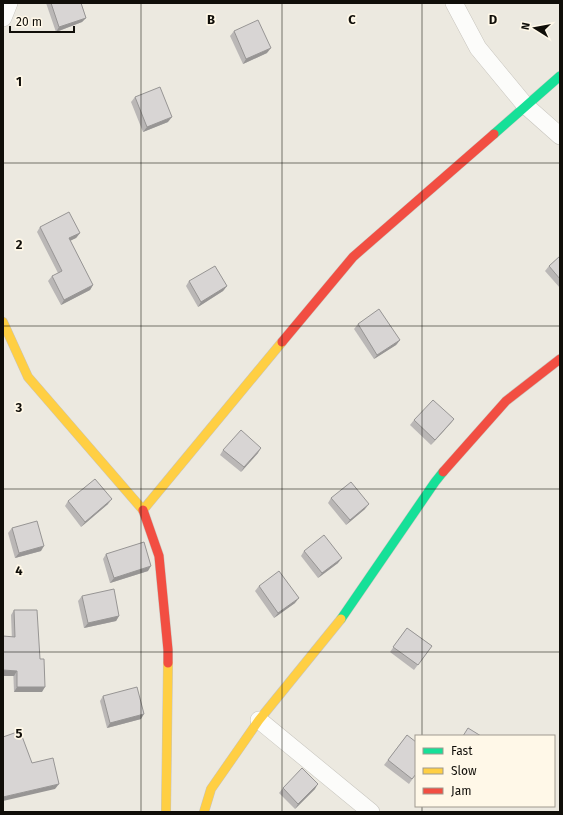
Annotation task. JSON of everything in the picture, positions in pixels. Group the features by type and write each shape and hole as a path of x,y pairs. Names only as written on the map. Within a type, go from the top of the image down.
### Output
{"street":[{"path":"3,18 9,3"},
{"path":"454,3 478,48 525,105 560,136"},
{"path":"143,510 354,256 560,76"},
{"path":"3,322 28,377 143,510 159,556 168,650 166,812"},
{"path":"204,812 211,789 260,720 339,622 435,482 506,401 560,359"},
{"path":"260,720 371,812"}],"building":[{"path":"51,3 81,3 86,18 59,27"},
{"path":"258,20 271,48 246,59 234,31"},
{"path":"160,87 172,117 147,127 135,97"},
{"path":"69,212 80,233 69,238 93,285 64,300 52,276 62,271 40,227"},
{"path":"560,256 560,279 549,266"},
{"path":"215,266 227,286 201,302 189,281"},
{"path":"379,309 400,340 377,355 358,324"},
{"path":"433,400 454,419 435,440 414,420"},
{"path":"241,430 261,448 244,467 223,450"},
{"path":"95,479 112,499 85,522 68,501"},
{"path":"351,482 369,504 350,520 331,498"},
{"path":"37,521 44,546 19,553 12,528"},
{"path":"324,535 342,558 322,573 304,551"},
{"path":"144,542 151,566 114,578 106,554"},
{"path":"279,571 299,598 278,613 259,586"},
{"path":"114,589 119,616 88,623 82,596"},
{"path":"14,610 37,610 40,659 44,659 45,687 17,687 17,671 3,670 3,636 15,637"},
{"path":"407,628 432,646 418,665 393,647"},
{"path":"137,687 144,714 110,723 103,696"},
{"path":"468,728 479,735 464,735"},
{"path":"20,731 32,763 53,758 59,784 3,797 3,737"},
{"path":"407,735 415,741 415,775 412,779 388,760"},
{"path":"302,768 318,784 298,804 283,788"}],"traffic: fast":[{"path":"494,134 560,76"},
{"path":"341,619 443,472"}],"traffic: slow":[{"path":"3,322 28,377 143,510"},
{"path":"143,510 282,342"},
{"path":"204,812 211,789 259,720 341,619"},
{"path":"166,812 168,663"}],"traffic: jam":[{"path":"282,342 353,257 494,134"},
{"path":"443,472 506,401 560,359"},
{"path":"143,510 159,556 168,663"}]}
